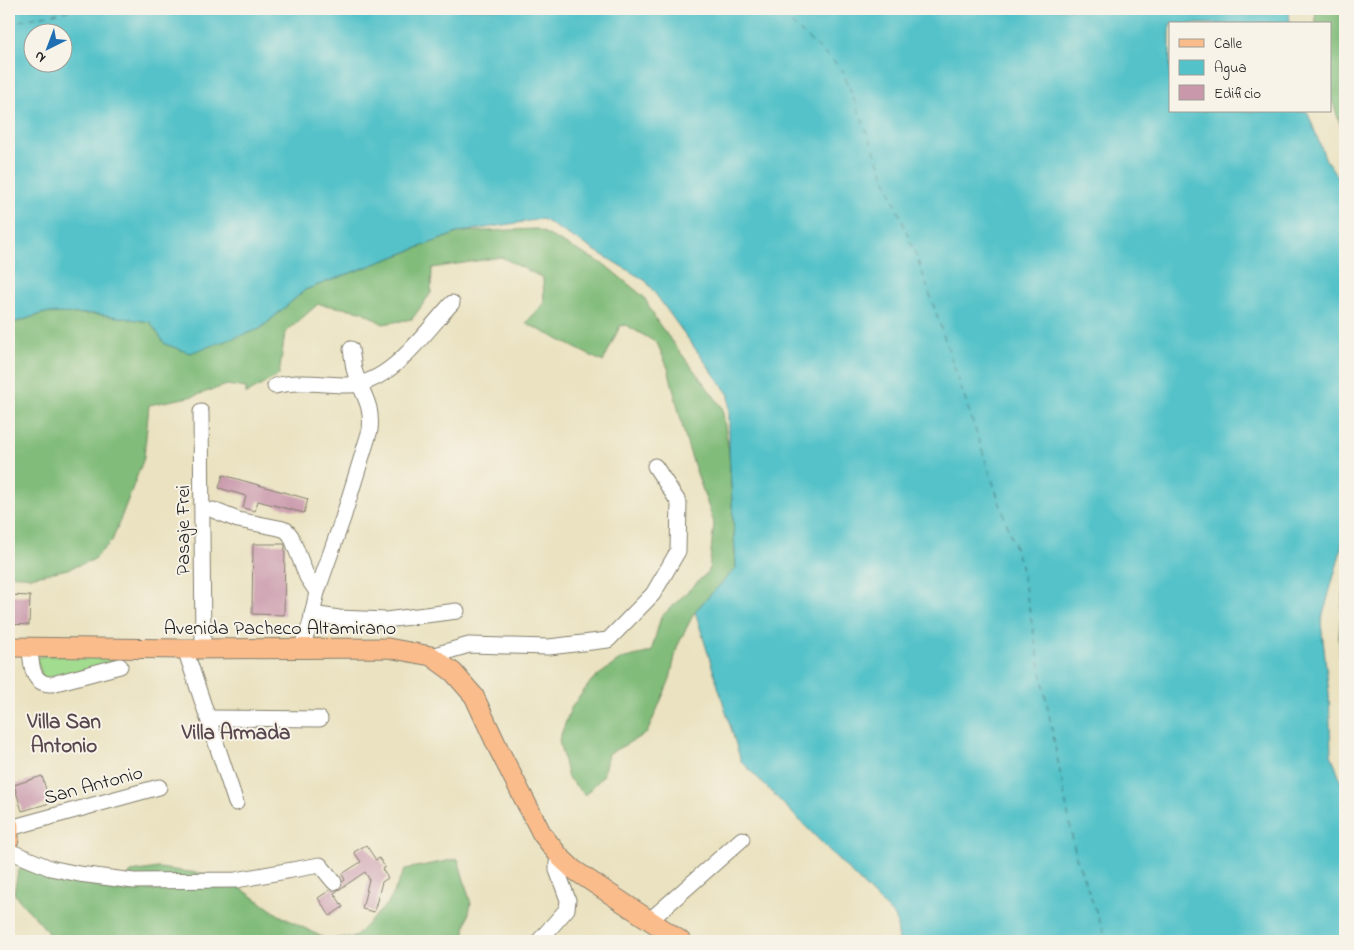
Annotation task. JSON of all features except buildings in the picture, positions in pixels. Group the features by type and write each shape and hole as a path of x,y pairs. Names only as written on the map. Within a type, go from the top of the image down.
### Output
{"main road":[{"name":"Avenida Pacheco Altamirano","path":"9,647 194,649 388,648 431,656 453,672 474,696 528,808 542,834 560,857 574,870 681,941"}],"street":[{"path":"275,386 292,384 350,385 371,380 395,364 408,352 452,303"},
{"path":"301,648 370,430 369,404 354,368 351,349"},
{"name":"Pasaje Frei","path":"201,412 194,649 208,718 236,803"},
{"path":"431,656 469,645 549,646 608,640 653,594 678,551 679,502 655,466"},
{"path":"213,510 238,520 286,530 291,536 307,577 318,592"},
{"path":"312,614 339,618 386,620 457,611"},
{"path":"30,647 34,675 38,681 46,685 120,666"},
{"path":"208,718 320,719"},
{"name":"San Antonio","path":"9,831 158,787"},
{"path":"649,920 742,839"},
{"path":"9,851 50,868 134,881 236,880 320,865 334,882"},
{"path":"539,941 567,909 568,900 557,867 560,857"}],"green space":[{"path":"1315,9 1345,9 1345,138 1332,101 1332,22 1316,22"},
{"path":"537,229 605,265 644,297 658,323 722,407 729,452 736,568 695,611 677,647 670,679 647,733 608,754 603,776 585,795 568,778 559,740 571,708 592,680 621,659 651,652 661,617 709,571 714,523 687,444 668,368 657,343 626,325 620,326 603,362 526,323 544,303 543,278 501,257 432,268 431,293 412,319 383,324 361,311 318,304 285,333 279,375 246,394 246,388 227,385 194,396 149,405 144,458 112,541 93,560 68,569 30,577 9,574 9,324 45,313 98,314 150,322 165,344 260,329 305,290 460,232"},
{"path":"1345,576 1345,695 1340,663 1339,635"},
{"path":"119,655 119,662 44,681 36,658 42,656"},
{"path":"458,859 471,904 465,929 466,941 52,941 49,934 14,893 18,871 26,867 73,880 122,884 131,872 158,868 206,874 242,889 279,915 326,939 355,937 389,902 405,869"}],"water":[{"path":"9,9 1289,9 1290,22 1169,22 1169,112 1307,112 1326,160 1345,187 1345,527 1340,554 1321,622 1329,693 1331,754 1345,793 1345,941 899,941 896,918 741,761 695,611 736,568 729,452 729,395 646,281 542,219 460,232 305,290 260,329 190,353 165,344 150,322 98,314 45,313 9,324"}],"ferry route":[{"path":"9,23 77,9"},
{"path":"775,9 842,69 922,271 1021,566 1076,857 1107,941"}],"district":[{"name":"Villa Armada","path":"236,732"},
{"name":"Villa San Antonio","path":"64,733"}]}
